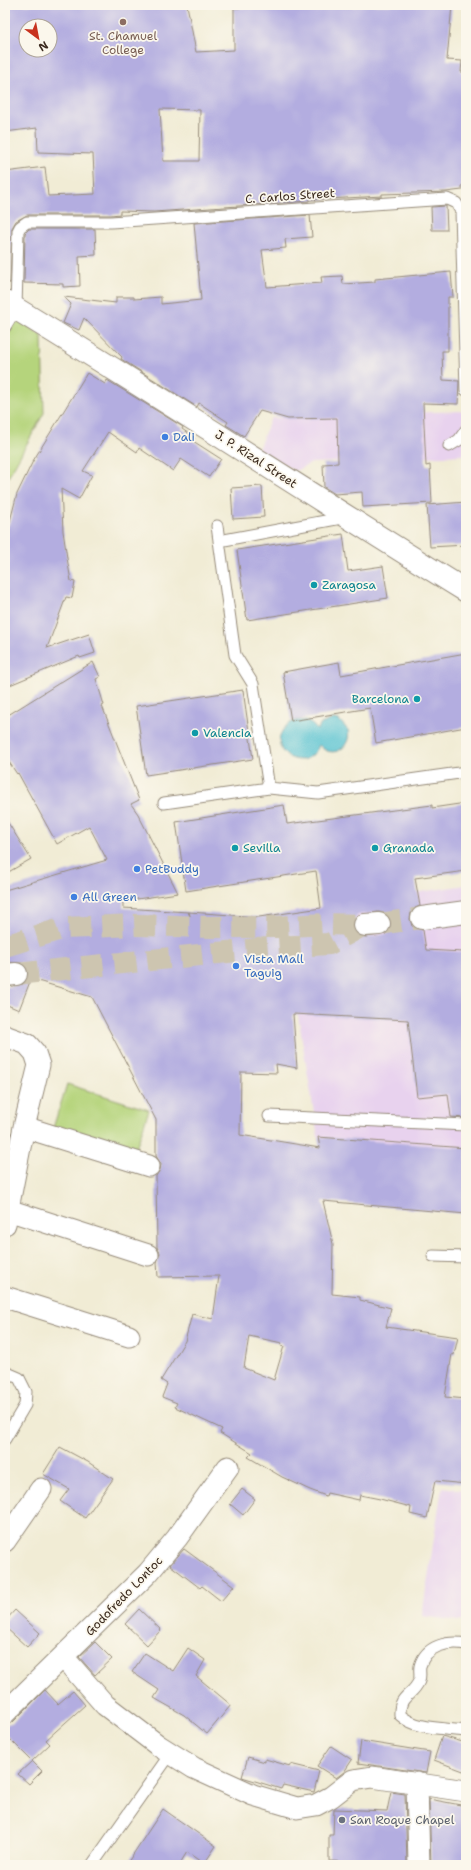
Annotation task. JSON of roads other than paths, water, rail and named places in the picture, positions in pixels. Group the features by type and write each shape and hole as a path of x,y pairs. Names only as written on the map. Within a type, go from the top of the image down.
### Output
{"street":[{"name":"J. P. Rizal Street","path":"9,312 260,460 347,517 466,591"},
{"path":"422,918 466,912"},
{"path":"5,1036 28,1044 35,1053 39,1065 24,1127 6,1217 148,1255"},
{"path":"24,1127 149,1166"},
{"path":"5,1297 129,1336"},
{"name":"Godofredo Lontoc","path":"5,1713 64,1658 148,1573 177,1538 228,1467"},
{"path":"5,1541 41,1490"},
{"path":"64,1658 105,1704 171,1753 194,1768 253,1795 297,1808 316,1805 330,1797 353,1780 372,1776 466,1791"},
{"path":"417,1783 419,1865"}],"lane":[{"name":"C. Carlos Street","path":"9,312 18,230 27,222 111,222 447,199 456,204 461,211 466,390"},
{"path":"449,446 459,440 466,430"},
{"path":"219,541 347,517"},
{"path":"217,526 235,655 253,684 269,788"},
{"path":"164,803 269,788 318,793 466,772"},
{"path":"269,1116 466,1125"},
{"path":"433,1256 466,1257"},
{"path":"5,1372 19,1378 26,1392 25,1405 5,1439"},
{"path":"466,1644 445,1643 426,1654 420,1666 419,1681 413,1690 403,1698 399,1706 400,1715 406,1720 415,1724 466,1731"},
{"path":"92,1865 171,1753"}],"water":[{"path":"333,719 339,720 348,730 347,742 344,747 335,752 330,752 319,745 312,755 301,760 291,758 286,755 281,747 279,739 287,726 294,721 302,720 310,723 317,730 321,724"}],"tunnel":[{"path":"379,924 422,918"},
{"path":"5,946 64,928 136,925 211,927 273,927 327,924 365,925"},
{"path":"16,974 276,947 329,944 364,925"}],"place":[{"name":"St. Chamuel College","path":"123,22"},
{"name":"Dali","path":"165,437"},
{"name":"Zaragosa","path":"314,585"},
{"name":"Barcelona","path":"417,699"},
{"name":"Valencia","path":"195,733"},
{"name":"Sevilla","path":"235,848"},
{"name":"Granada","path":"375,848"},
{"name":"PetBuddy","path":"137,869"},
{"name":"All Green","path":"74,897"},
{"name":"Vista Mall Taguig","path":"236,966"},
{"name":"San Roque Chapel","path":"342,1820"}]}
